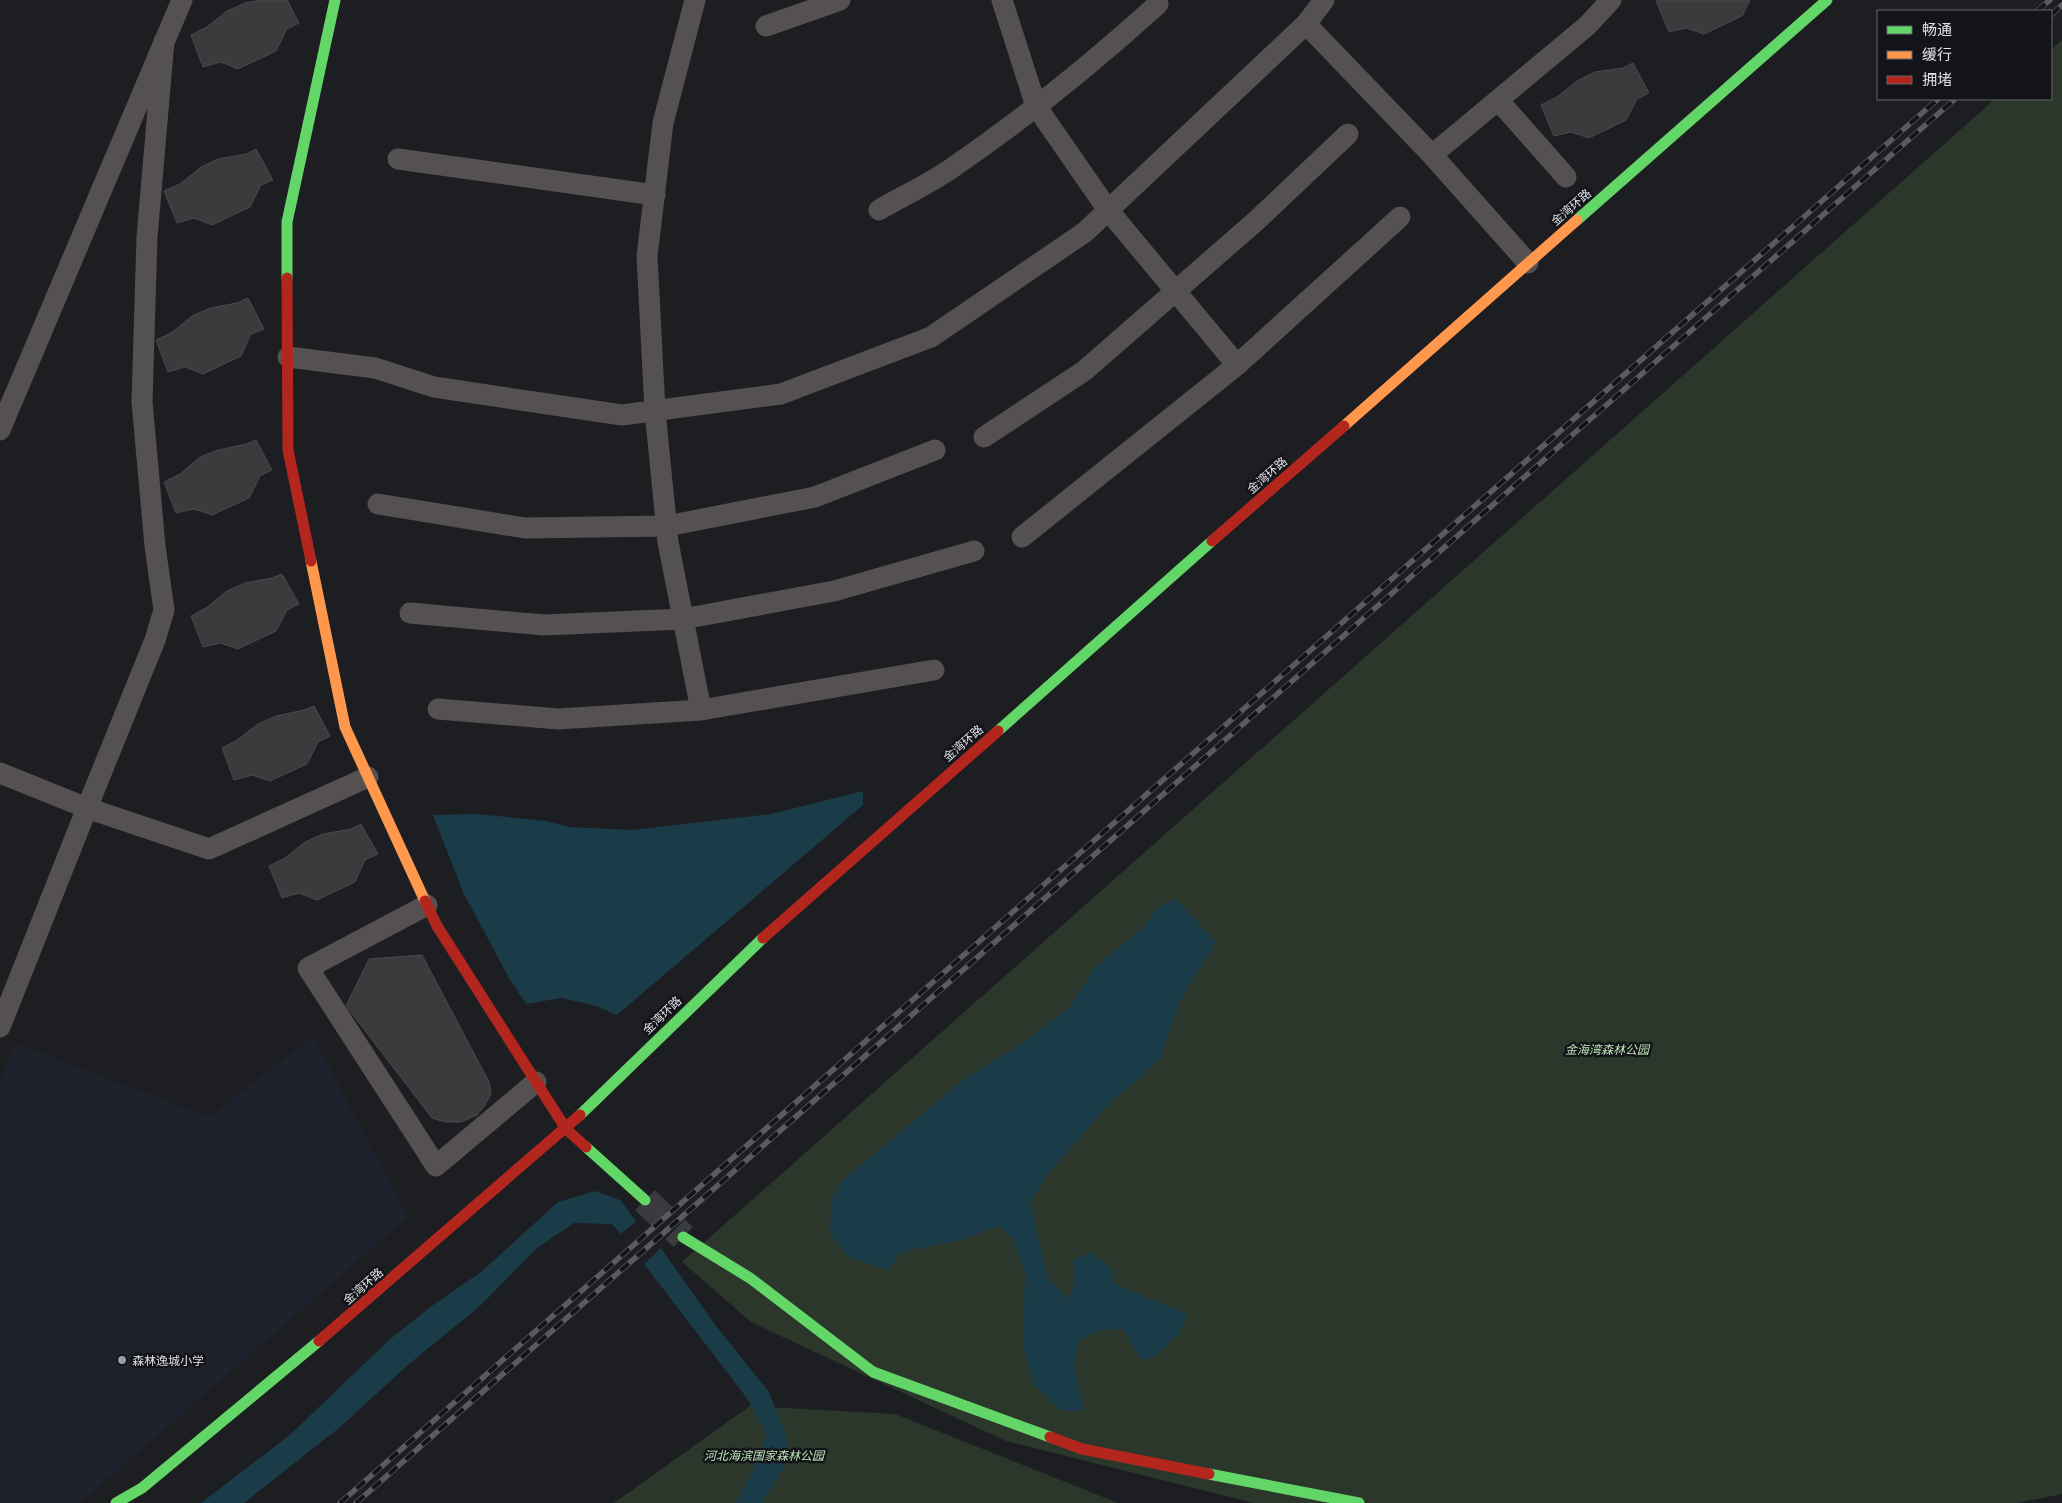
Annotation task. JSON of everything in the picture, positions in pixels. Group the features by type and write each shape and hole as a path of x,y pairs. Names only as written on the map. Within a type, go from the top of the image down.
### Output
{"main road":[{"path":"335,0 287,222 288,450 345,727 437,926 566,1129 645,1200"},
{"name":"金湾环路","path":"116,1503 142,1488 284,1372 566,1129 742,956 1826,0"},
{"path":"683,1237 750,1278 873,1372 1082,1449 1359,1503"}],"street":[{"path":"0,430 182,0"},
{"path":"766,26 840,0"},
{"path":"1002,0 1036,106 1108,210 1237,364"},
{"path":"288,357 375,368 434,387 622,416 781,394 931,337 1085,232 1306,24 1324,0"},
{"path":"1432,155 1588,25 1610,0"},
{"path":"692,1 663,123 647,256 655,411 666,526 701,710"},
{"path":"879,210 950,170 1096,59 1158,4"},
{"path":"1306,24 1432,155 1528,263"},
{"path":"0,1027 155,640 164,610 155,546 142,402 146,237 164,41"},
{"path":"1498,100 1566,177"},
{"path":"984,437 1084,371 1256,221 1348,134"},
{"path":"398,159 654,195"},
{"path":"1022,537 1237,364 1400,217"},
{"path":"378,504 525,528 666,526 815,497 935,450"},
{"path":"410,613 544,625 683,619 834,591 974,551"},
{"path":"438,709 558,719 701,710 934,670"},
{"path":"0,773 87,808 209,849 368,777"},
{"path":"427,905 308,968 436,1166 536,1082"}],"shaded area":[{"name":"森林逸城小学","path":"313,1036 408,1217 80,1503 0,1503 0,1080 15,1043 209,1117"}],"green space":[{"name":"金海湾森林公园","path":"2062,40 2062,1494 2017,1503 1253,1503 1006,1441 751,1322 682,1262 1994,100 2052,100 2052,49"},
{"name":"河北海滨国家森林公园","path":"750,1406 895,1414 1118,1503 614,1503"}],"water":[{"path":"863,791 863,805 617,1015 593,1005 561,998 526,1004 509,978 463,892 433,815 477,814 546,821 570,827 632,830 771,814"},
{"path":"1176,899 1216,942 1180,1001 1160,1059 1105,1108 1049,1173 1030,1202 1047,1276 1069,1300 1073,1284 1073,1260 1090,1252 1110,1268 1115,1284 1187,1314 1179,1334 1153,1358 1140,1359 1123,1329 1100,1330 1079,1341 1074,1365 1084,1411 1060,1410 1034,1385 1023,1348 1025,1273 1012,1238 1000,1226 961,1240 901,1252 888,1270 847,1256 830,1233 831,1199 843,1180 963,1080 1021,1044 1070,1007 1095,967 1144,927 1158,907"},
{"path":"595,1191 620,1200 636,1221 621,1234 612,1224 574,1223 537,1248 480,1306 409,1364 339,1428 244,1503 201,1503 291,1434 389,1340 433,1305 481,1272 558,1202"},
{"path":"661,1248 713,1322 769,1392 788,1441 786,1464 762,1503 735,1503 748,1481 767,1434 746,1397 644,1264"}],"building":[{"path":"261,0 287,0 299,23 287,29 276,51 238,69 221,62 203,67 191,35 207,27 227,11 245,3"},
{"path":"1750,0 1742,16 1704,34 1686,28 1669,32 1656,1"},
{"path":"1633,63 1649,93 1637,99 1626,120 1589,138 1571,132 1554,136 1541,105 1557,97 1577,81 1595,72 1623,68"},
{"path":"256,149 273,180 261,185 250,207 212,225 194,218 177,223 164,191 180,184 201,167 218,159 246,154"},
{"path":"248,298 264,329 251,334 241,356 203,374 185,367 168,372 156,340 171,333 192,316 210,308 237,303"},
{"path":"256,440 272,470 260,476 249,498 212,515 194,509 176,513 164,482 180,474 200,457"},
{"path":"282,574 299,604 287,610 276,631 238,649 220,643 203,647 191,616 206,608 227,591 245,583 272,578"},
{"path":"314,706 330,736 318,742 307,764 270,781 252,775 234,780 222,748 237,740 258,724 276,716"},
{"path":"361,824 378,854 365,860 355,882 317,900 299,893 282,898 269,866 285,858 305,842 323,834 351,829"},
{"path":"422,955 489,1082 491,1094 485,1105 477,1115 461,1122 445,1122 432,1118 346,1006 369,959"}],"tunnel":[{"path":"645,1200 683,1237"}],"railway":[{"path":"2038,10 2050,0"},
{"path":"2052,14 2062,5"},
{"path":"340,1503 1937,100"},
{"path":"356,1503 1954,100"}],"traffic: fast":[{"path":"287,278 287,222 335,0"},
{"path":"1577,220 1827,0"},
{"path":"998,731 1212,541"},
{"path":"580,1115 763,938"},
{"path":"586,1147 645,1200"},
{"path":"683,1237 750,1278 873,1372 1050,1437"},
{"path":"116,1503 142,1488 319,1341"},
{"path":"1209,1474 1359,1503"}],"traffic: slow":[{"path":"1344,426 1577,220"},
{"path":"311,561 345,727 425,901"}],"traffic: jam":[{"path":"287,278 288,450 311,561"},
{"path":"1212,541 1344,426"},
{"path":"763,938 998,731"},
{"path":"425,901 437,926 566,1129 586,1147"},
{"path":"319,1341 580,1115"},
{"path":"1050,1437 1082,1449 1209,1474"}],"place":[{"name":"森林逸城小学","path":"122,1360"}]}
